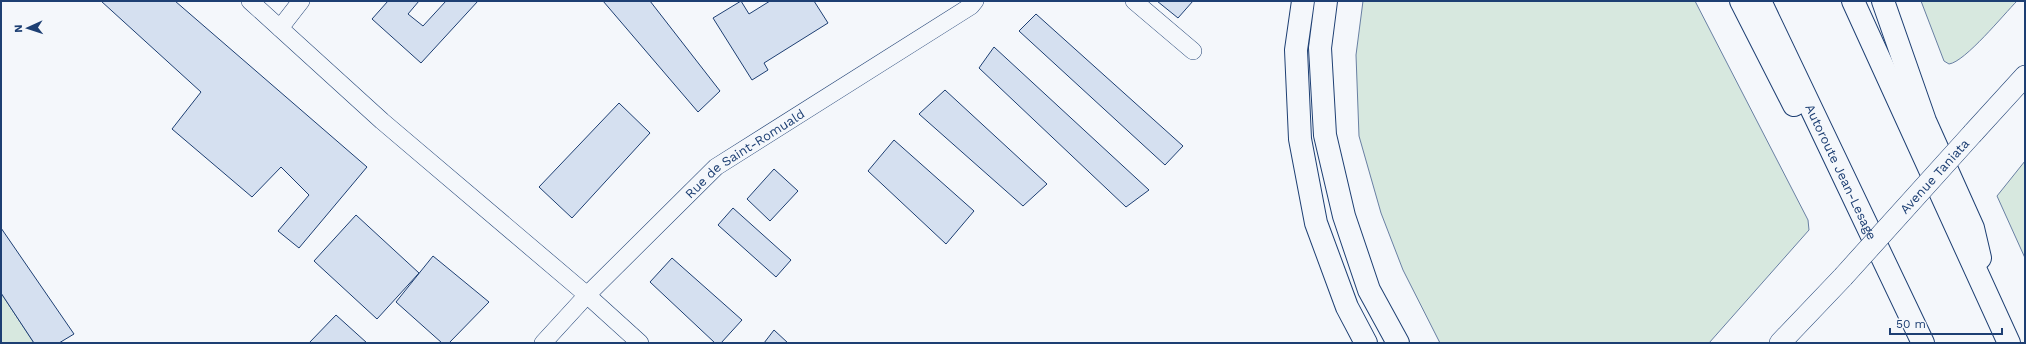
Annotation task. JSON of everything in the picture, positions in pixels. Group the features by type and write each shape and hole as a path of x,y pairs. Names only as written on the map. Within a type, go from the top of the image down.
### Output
{"highway":[{"path":"1303,1 1296,50 1300,139 1316,223 1347,307 1366,343"},
{"path":"1326,1 1320,48 1325,135 1344,216 1369,290 1398,343"},
{"path":"1741,1 1854,222 1889,272"},
{"name":"Autoroute Jean-Lesage","path":"1760,1 1923,343"},
{"path":"1853,1 2009,343"},
{"path":"1883,1 1925,121 1973,228 1988,298"}],"main road":[{"name":"Avenue Taniata","path":"1789,343 1844,277 1972,133 2025,76"},
{"name":"Avenue Taniata","path":"1780,343 1844,277"}],"street":[{"path":"250,1 382,121 587,295 640,343"},
{"path":"280,28 301,1"},
{"name":"Rue de Saint-Romuald","path":"544,343 587,295 716,167 971,6 975,1"},
{"path":"1134,1 1194,51"}],"shaded area":[{"path":"1363,1 1695,1 1808,220 1809,230 1709,343 1440,343 1403,270 1381,213 1359,136 1356,55"},
{"path":"1921,1 2017,1 1974,47 1965,55 1949,64 1944,61"},
{"path":"2025,161 2025,258 1997,196"},
{"path":"1,293 34,343 1,343"}],"building":[{"path":"101,1 175,1 367,167 299,248 278,231 309,195 281,167 252,197 172,129 201,92"},
{"path":"388,1 419,1 408,14 423,26 446,1 478,1 421,63 372,19"},
{"path":"603,1 650,1 720,91 698,112"},
{"path":"741,1 749,14 770,1 814,1 828,23 764,63 768,70 752,80 713,18"},
{"path":"1157,1 1193,1 1178,18"},
{"path":"1036,14 1183,146 1165,165 1019,31"},
{"path":"994,47 1149,190 1126,207 979,68"},
{"path":"945,90 1047,184 1023,206 919,114"},
{"path":"619,103 650,133 572,218 539,187"},
{"path":"894,140 974,211 946,244 868,171"},
{"path":"774,169 798,191 770,221 747,199"},
{"path":"733,208 791,260 776,277 718,225"},
{"path":"356,215 419,273 377,319 314,261"},
{"path":"1,228 74,334 59,343 34,343 1,293"},
{"path":"433,256 489,302 449,343 442,343 396,302"},
{"path":"672,258 742,320 721,343 715,343 650,282"},
{"path":"336,315 367,343 309,343"},
{"path":"774,330 788,343 764,343"}]}
